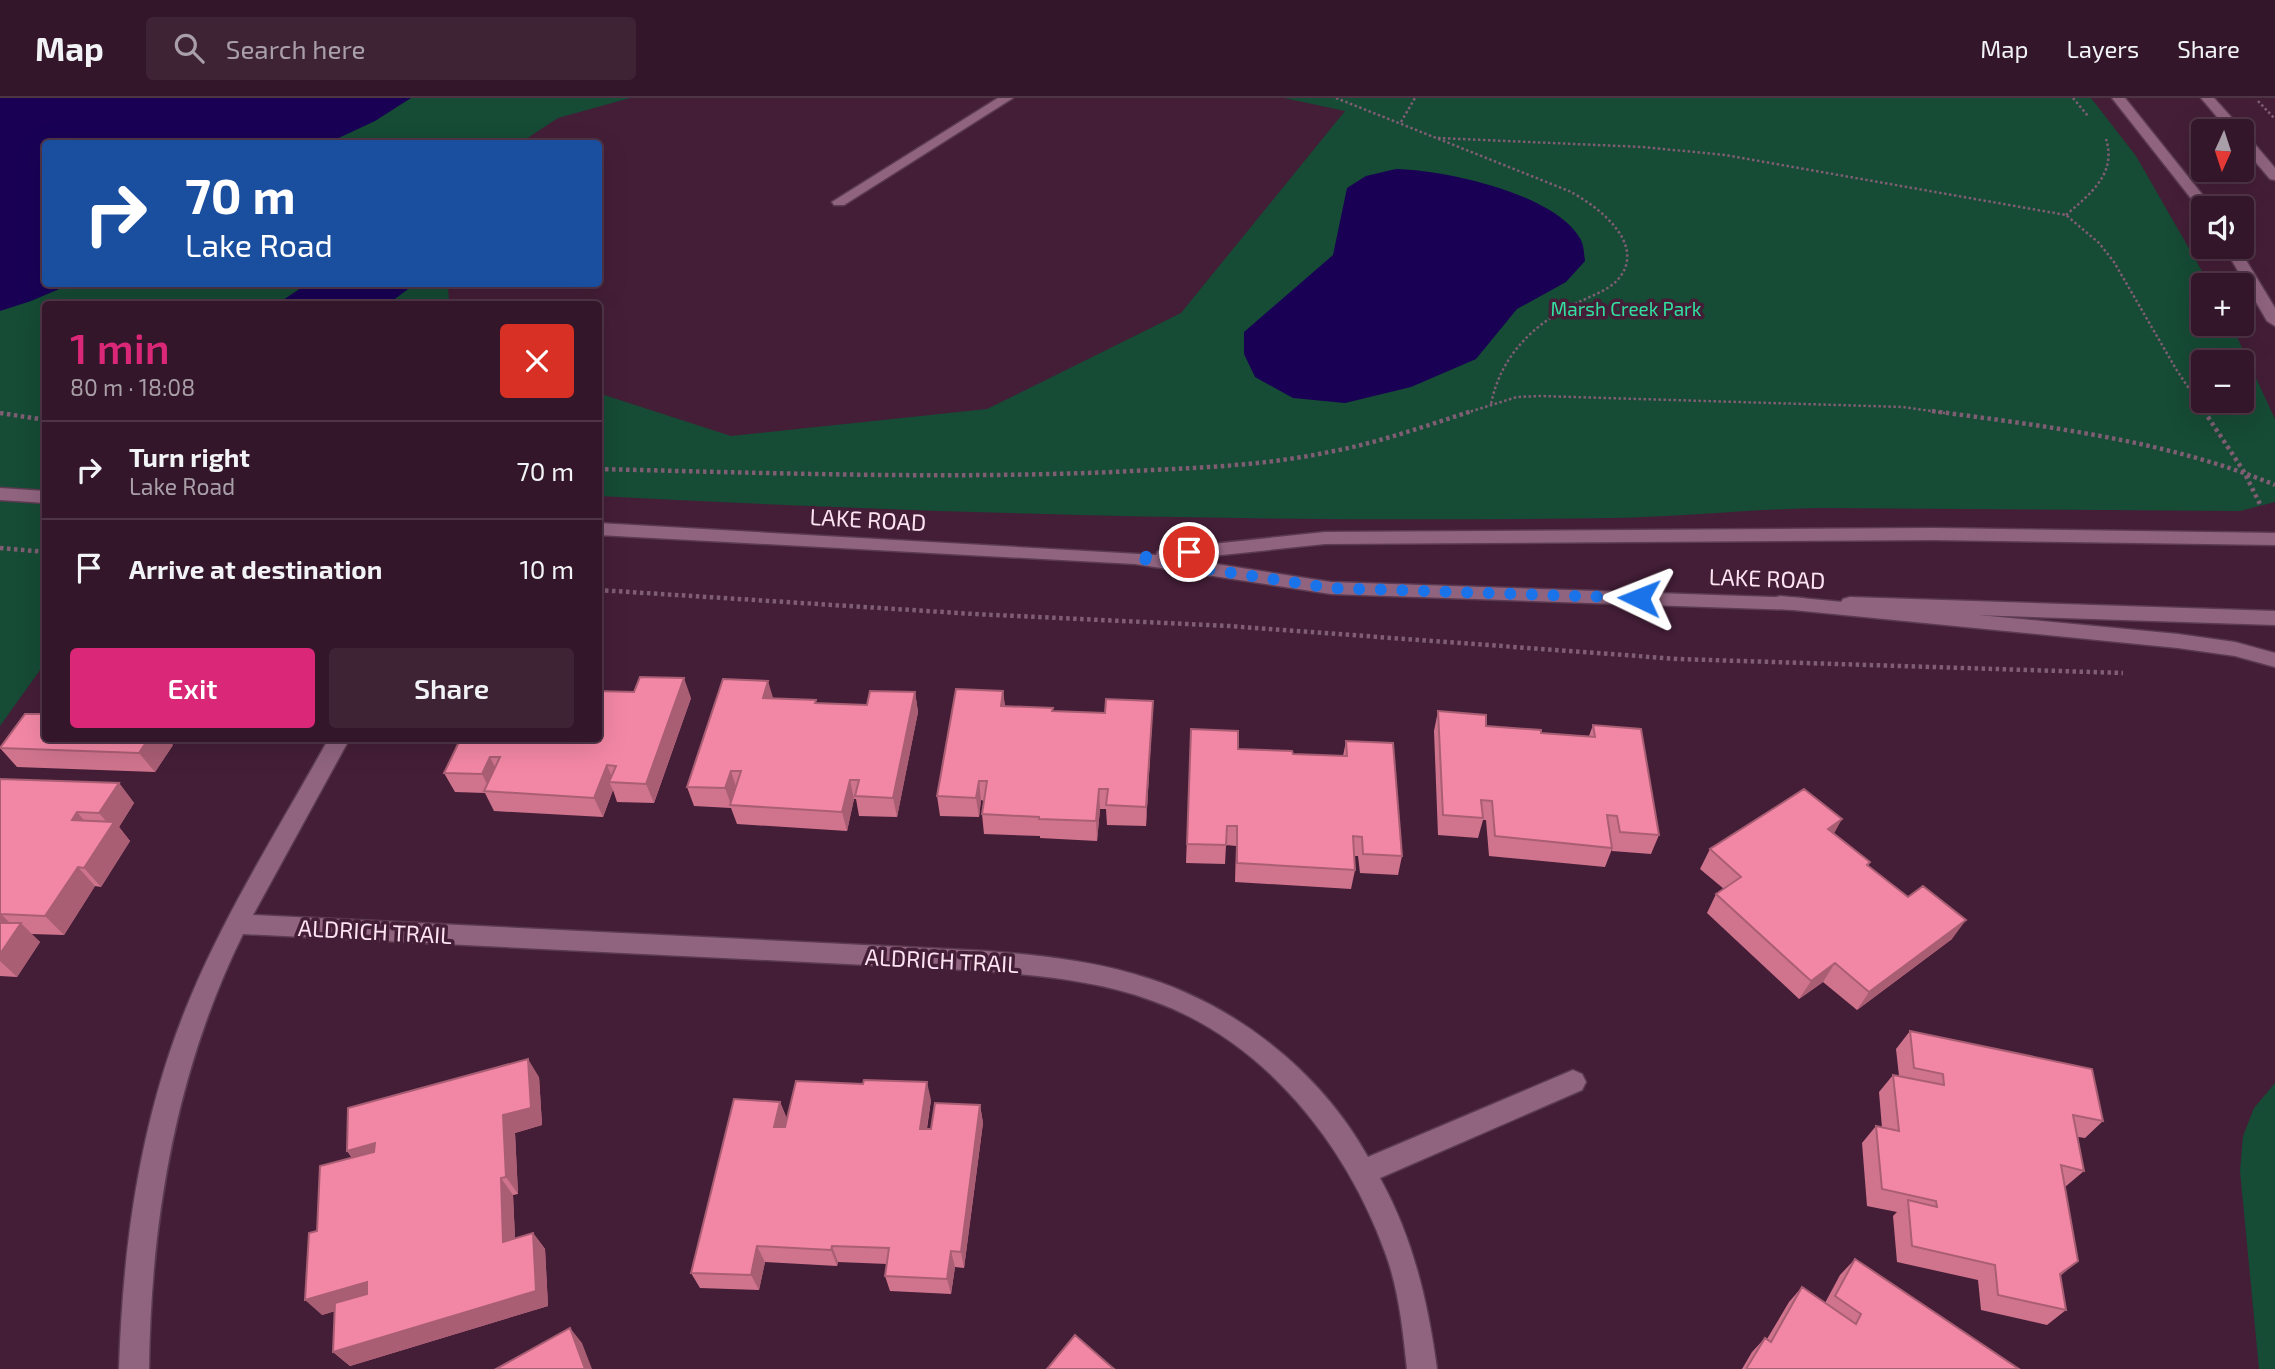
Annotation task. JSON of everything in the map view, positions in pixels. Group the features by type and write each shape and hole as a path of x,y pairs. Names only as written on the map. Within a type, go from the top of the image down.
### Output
{"street":[{"path":"839,202 1007,98"},
{"path":"2118,98 2196,196"},
{"path":"2207,98 2225,119"},
{"path":"2254,152 2275,176"},
{"path":"2238,259 2275,321"},
{"path":"0,494 42,497"},
{"name":"LAKE ROAD","path":"602,529 1135,558 1331,588 2275,618"},
{"name":"LAKE ROAD","path":"1135,558 1325,538 1960,534 2275,540"},
{"path":"1780,603 2178,641 2235,649 2275,660"},
{"path":"134,1369 140,1257 155,1158 178,1073 217,966 237,924 339,742"},
{"name":"ALDRICH TRAIL","path":"237,924 986,961 1067,969 1106,977 1184,1003 1245,1040 1304,1091 1346,1143 1381,1208 1407,1283 1416,1320 1422,1369"},
{"path":"1364,1172 1573,1082"}],"path":[{"path":"1336,98 1579,196 1612,223 1628,258 1623,274 1610,286 1543,321 1532,330 1498,370 1491,404"},
{"path":"1401,122 1415,98"},
{"path":"2073,98 2095,124"},
{"path":"2255,98 2275,119"},
{"path":"2066,215 2102,181 2110,165 2110,147 2102,132"},
{"path":"1438,138 1643,147 1714,154 2066,215 2099,243 2114,262 2176,369 2243,470 2260,505"},
{"path":"602,469 860,476 1028,477 1211,467 1317,454 1377,440 1517,397 1540,396 1903,407 2040,426 2178,454 2243,470 2275,485"},
{"path":"0,413 42,419"},
{"path":"0,548 42,552"},
{"path":"602,590 961,613 1229,626 1712,660 2130,674"}],"green space":[{"path":"0,98 630,98 558,118 525,140 42,140 42,287 448,287 449,301 42,301 42,667 0,726"},
{"name":"Marsh Creek Park","path":"1284,98 2091,98 2136,156 2191,252 2191,259 2195,259 2203,273 2191,273 2191,336 2237,336 2243,350 2191,350 2191,413 2254,413 2254,374 2275,419 2275,502 2240,511 1822,508 1613,518 1359,519 1106,516 602,496 602,394 731,436 987,409 1181,313 1345,111"},
{"path":"2275,1083 2275,1369 2259,1369 2240,1171 2243,1136 2254,1108"}],"shaded area":[{"path":"0,98 411,98 375,121 334,140 42,140 42,287 64,287 0,311"},
{"path":"1396,169 1470,180 1525,198 1549,210 1568,224 1581,240 1585,261 1566,282 1517,309 1476,359 1411,387 1345,403 1293,398 1255,377 1244,354 1244,332 1333,255 1347,188 1366,176"},
{"path":"302,287 411,287 392,301 282,301"}],"building":[{"path":"640,677 684,678 646,784 609,782 616,766 607,765 594,798 484,791 500,757 490,757 482,774 444,773 459,742 602,742 602,691 634,692"},
{"path":"723,679 768,681 763,698 816,700 815,703 867,705 870,691 915,692 893,798 855,796 859,780 850,780 842,812 730,805 741,771 731,771 725,788 687,787"},
{"path":"956,689 1003,691 1001,706 1053,708 1052,711 1105,713 1106,699 1153,701 1146,807 1106,805 1108,789 1099,789 1096,821 982,814 987,781 979,781 976,798 937,796"},
{"path":"1438,711 1486,715 1486,726 1541,730 1541,733 1595,737 1593,725 1641,729 1659,835 1620,832 1617,816 1607,815 1612,848 1495,836 1492,801 1481,800 1483,818 1443,815"},
{"path":"25,714 42,714 42,742 146,742 139,753 0,748"},
{"path":"1191,729 1238,731 1238,749 1292,751 1293,754 1347,756 1346,741 1393,743 1402,856 1363,854 1362,837 1353,836 1355,870 1237,863 1237,826 1227,826 1226,845 1187,844"},
{"path":"0,779 119,783 99,813 77,812 72,820 114,822 84,868 78,867 45,916 0,916"},
{"path":"1804,789 1842,819 1828,829 1870,862 1867,865 1908,897 1923,886 1966,920 1869,992 1835,963 1811,981 1716,894 1741,877 1710,849"},
{"path":"0,923 21,923 0,954"},
{"path":"1910,1031 2092,1069 2103,1121 2073,1115 2084,1171 2061,1165 2078,1261 2060,1274 2066,1310 1998,1295 1995,1265 1912,1246 1908,1200 1937,1207 1936,1201 1882,1189 1876,1126 1899,1131 1893,1075 1944,1085 1943,1074 1914,1068"},
{"path":"528,1059 531,1108 503,1115 506,1177 501,1178 503,1242 533,1233 536,1291 333,1352 335,1303 367,1294 367,1282 305,1300 309,1233 317,1231 320,1166 374,1152 375,1143 347,1151 348,1108"},
{"path":"864,1080 927,1082 920,1129 931,1129 935,1103 980,1105 961,1252 951,1251 947,1279 885,1276 889,1248 832,1246 831,1250 757,1246 751,1275 691,1273 734,1099 780,1102 774,1127 785,1127 796,1081 863,1084"},
{"path":"1855,1259 2019,1369 1746,1369 1765,1338 1771,1342 1802,1287 1856,1324 1861,1314 1835,1296"},
{"path":"570,1328 585,1369 496,1369"},
{"path":"1075,1335 1114,1369 1047,1369"}],"route":[{"path":"1189,552 1135,558 1331,588 1639,598"}]}
